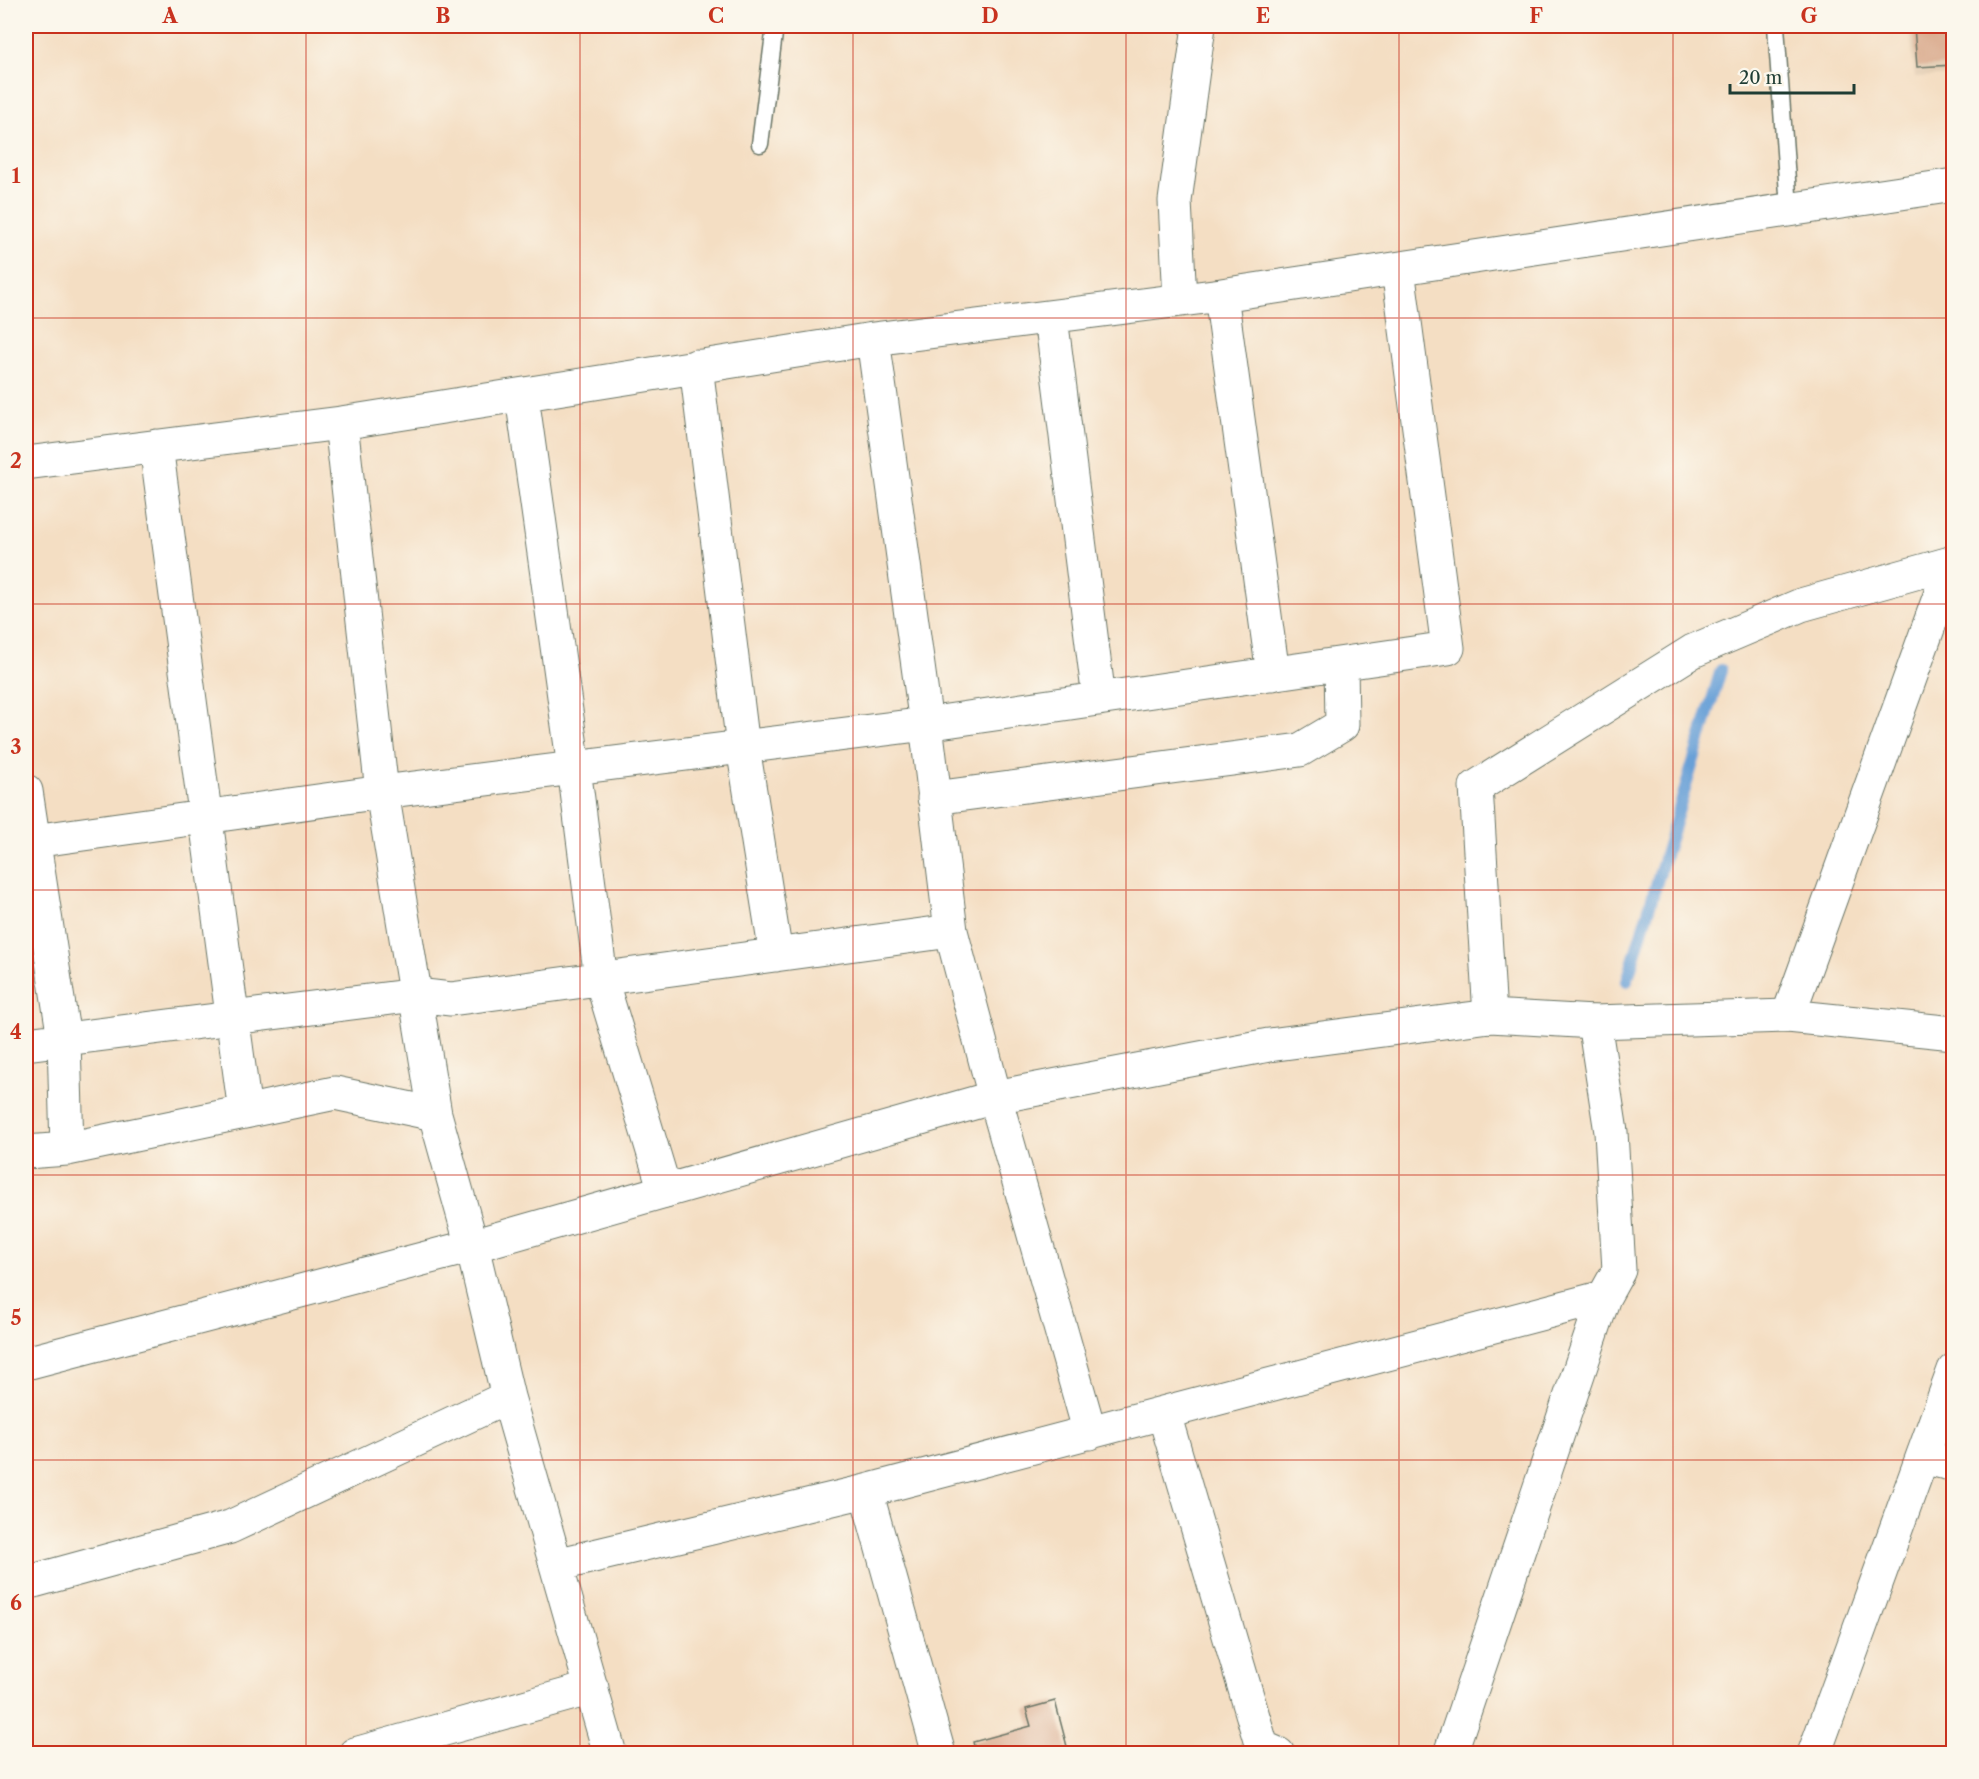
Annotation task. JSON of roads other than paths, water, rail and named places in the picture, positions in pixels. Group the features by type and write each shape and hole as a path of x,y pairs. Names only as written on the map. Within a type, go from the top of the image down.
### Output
{"street":[{"path":"1180,300 1175,201 1199,26"},
{"path":"26,463 341,423 873,339 1221,295 1953,185"},
{"path":"29,842 382,792 926,724 1448,648 1398,269"},
{"path":"1221,295 1273,674"},
{"path":"1051,317 1099,699"},
{"path":"873,339 926,724 951,931 995,1097 1090,1433"},
{"path":"696,366 743,747 776,955"},
{"path":"522,396 574,768 600,979 665,1191"},
{"path":"341,423 382,792 435,1114 472,1246 508,1397 610,1754"},
{"path":"156,446 245,1112"},
{"path":"1788,1016 1953,562"},
{"path":"1490,1016 1476,787 1694,651 1801,605 1953,562"},
{"path":"934,798 1300,750 1342,725 1341,664"},
{"path":"26,791 29,842 64,1039 67,1149"},
{"path":"26,1044 416,995 451,999 951,931"},
{"path":"26,1363 472,1246 995,1097 1269,1046 1490,1016 1594,1022 1788,1016 1953,1033"},
{"path":"1450,1754 1604,1297 1619,1270 1611,1132 1594,1022"},
{"path":"26,1152 67,1149 335,1093 435,1114"},
{"path":"556,1565 866,1491 1604,1297"},
{"path":"1814,1754 1953,1370"},
{"path":"26,1583 230,1527 508,1397"},
{"path":"1164,1414 1262,1747 1278,1754"},
{"path":"1923,1456 1953,1466"},
{"path":"866,1491 939,1754"},
{"path":"355,1754 592,1688"}],"lane":[{"path":"759,144 775,26"},
{"path":"1776,26 1789,208"}],"waterway":[{"path":"1627,981 1721,670"}]}
